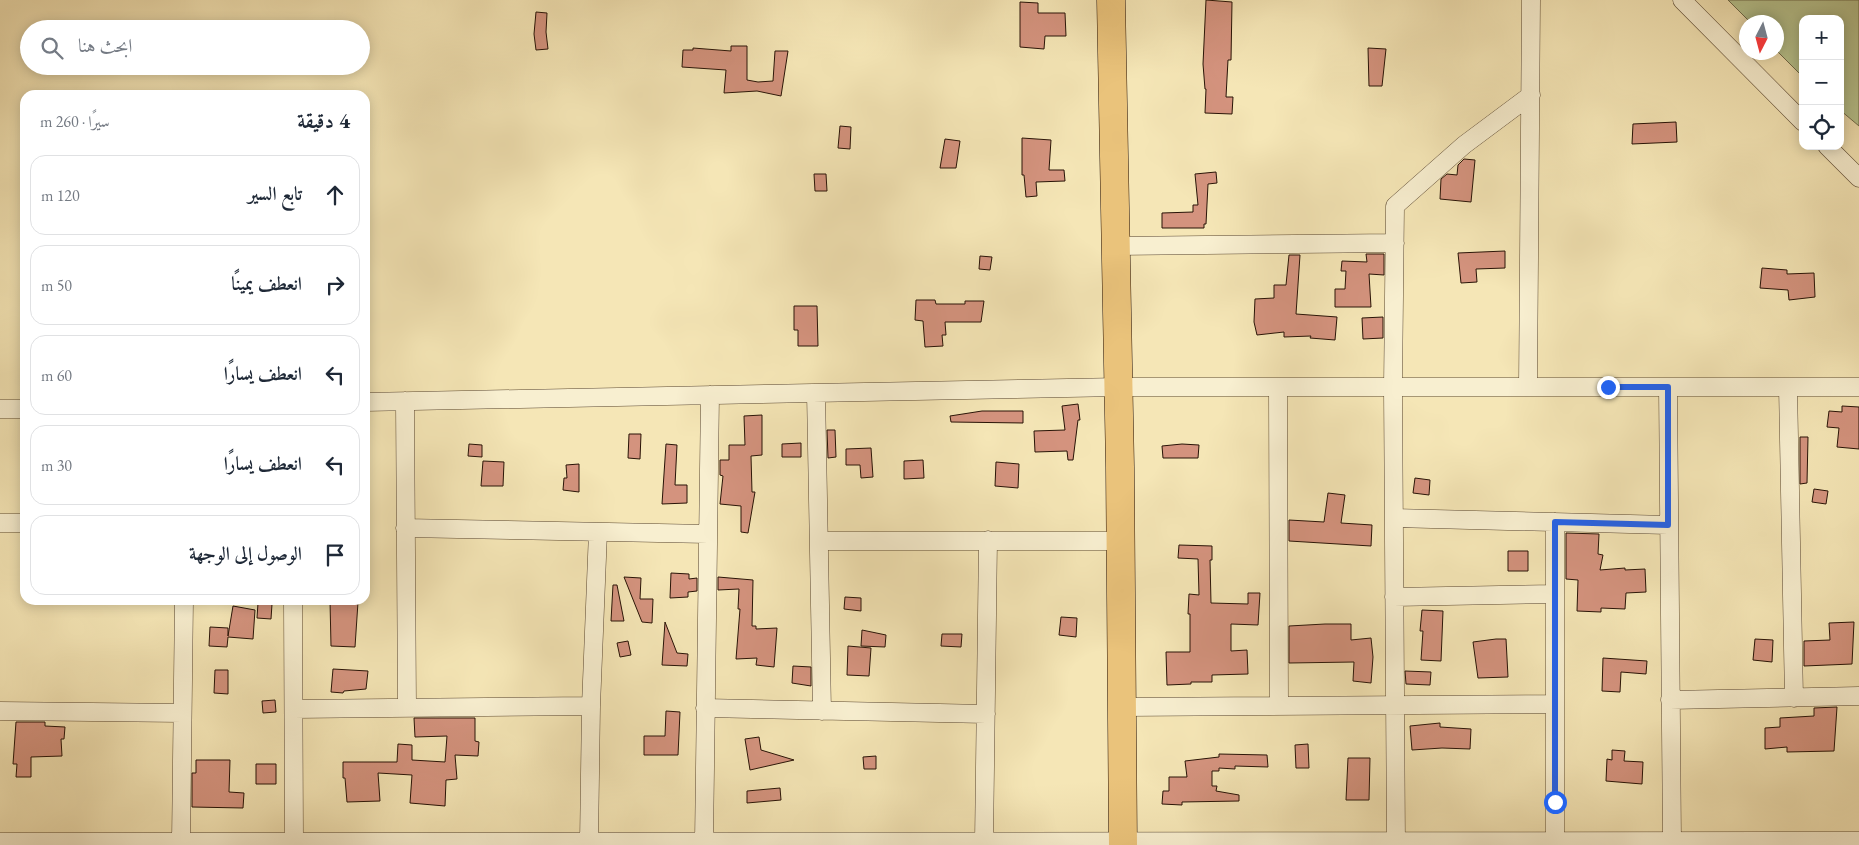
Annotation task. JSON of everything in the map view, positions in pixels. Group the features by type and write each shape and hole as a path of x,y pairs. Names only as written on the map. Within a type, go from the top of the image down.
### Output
{"main road":[{"path":"1111,0 1121,541 1123,843"}],"street":[{"path":"1528,387 1531,0"},
{"path":"1682,0 1799,118"},
{"path":"1396,843 1393,387 1395,206 1464,145 1531,95"},
{"path":"1831,150 1859,178"},
{"path":"1116,246 1395,243"},
{"path":"370,402 1118,386 1859,387"},
{"path":"1278,387 1280,706"},
{"path":"1668,387 1672,841"},
{"path":"1788,387 1794,698"},
{"path":"816,393 822,711"},
{"path":"704,842 710,395"},
{"path":"404,401 407,708"},
{"path":"0,409 20,408"},
{"path":"1394,518 1668,525"},
{"path":"1555,522 1555,842"},
{"path":"0,523 20,523"},
{"path":"406,528 708,534"},
{"path":"590,842 591,706 598,532"},
{"path":"984,842 988,540"},
{"path":"819,541 1121,541"},
{"path":"1394,597 1555,594"},
{"path":"181,842 184,605"},
{"path":"293,605 294,842"},
{"path":"1670,700 1859,696"},
{"path":"1122,707 1555,704"},
{"path":"294,710 591,706"},
{"path":"705,708 986,714"},
{"path":"0,711 182,713"},
{"path":"0,842 141,844 181,842 221,844 294,842 387,844 590,842 1534,843 1672,841 1720,843 1859,841"}],"green space":[{"path":"1728,0 1859,0 1859,126 1844,113 1844,15 1799,15 1799,73 1784,58 1784,15 1743,15"}],"building":[{"path":"1206,0 1232,2 1231,60 1228,60 1226,97 1233,97 1232,114 1205,113 1206,89 1203,64"},
{"path":"1020,2 1038,3 1038,13 1065,13 1066,36 1045,36 1044,49 1020,47"},
{"path":"536,12 547,13 546,32 548,49 536,50 534,34"},
{"path":"731,46 747,46 747,80 758,82 773,81 775,51 788,51 781,96 757,91 724,93 726,70 682,67 683,50 693,50 693,48 731,51"},
{"path":"1368,48 1386,49 1382,86 1369,86"},
{"path":"1676,122 1677,142 1632,144 1633,124"},
{"path":"840,126 851,127 850,149 838,148"},
{"path":"1022,138 1051,140 1049,170 1064,170 1065,181 1036,182 1037,196 1026,197 1024,175 1022,175"},
{"path":"945,139 960,141 956,168 940,168"},
{"path":"1464,159 1475,160 1471,202 1440,199 1441,179 1447,174 1457,175 1458,165"},
{"path":"1216,172 1217,183 1208,184 1206,224 1204,224 1204,228 1162,228 1162,213 1193,212 1193,205 1198,205 1195,174"},
{"path":"814,174 826,174 827,191 815,191"},
{"path":"1505,251 1505,268 1476,269 1477,282 1461,283 1458,253"},
{"path":"1366,254 1384,254 1384,275 1369,274 1371,307 1335,307 1335,289 1345,289 1346,271 1341,271 1342,261 1367,262"},
{"path":"1289,255 1300,255 1296,314 1337,317 1335,340 1310,338 1311,336 1284,337 1284,332 1257,335 1254,322 1255,299 1274,298 1274,285 1286,285"},
{"path":"980,256 992,257 990,270 979,269"},
{"path":"1762,268 1787,270 1787,274 1814,273 1815,297 1789,300 1788,290 1760,288"},
{"path":"916,300 935,300 936,304 965,304 965,301 984,301 981,322 945,322 946,335 942,335 943,346 925,347 923,321 915,320"},
{"path":"794,306 817,306 818,346 798,346 798,330 794,330"},
{"path":"1383,317 1383,338 1363,339 1362,318"},
{"path":"1078,404 1080,420 1078,420 1073,460 1068,460 1067,451 1035,452 1034,431 1065,430 1062,406"},
{"path":"1842,406 1859,407 1859,449 1837,447 1839,428 1827,427 1829,411 1842,412"},
{"path":"982,411 1023,411 1023,423 951,422 950,416"},
{"path":"762,415 762,455 751,456 752,492 755,492 748,533 741,532 741,506 720,504 723,476 720,475 720,460 729,460 729,445 745,445 744,416"},
{"path":"827,430 835,430 836,457 828,458"},
{"path":"629,434 641,434 640,459 628,458"},
{"path":"1800,437 1808,437 1807,483 1800,484"},
{"path":"801,443 801,457 782,457 782,444"},
{"path":"469,444 482,445 482,457 468,456"},
{"path":"666,444 677,445 675,485 687,485 687,503 662,504"},
{"path":"1199,445 1198,458 1163,458 1162,446"},
{"path":"871,448 873,477 861,478 860,465 846,465 846,449"},
{"path":"923,460 924,478 904,479 904,461"},
{"path":"483,461 504,462 503,486 481,486"},
{"path":"996,462 1019,464 1018,488 995,486"},
{"path":"579,464 579,492 563,490 564,478 567,478 566,465"},
{"path":"1415,478 1430,480 1429,495 1413,493"},
{"path":"1814,489 1828,491 1826,504 1812,502"},
{"path":"1328,493 1345,495 1341,523 1372,525 1371,546 1289,541 1289,520 1324,522"},
{"path":"1566,533 1599,534 1598,554 1603,555 1600,570 1645,569 1646,592 1626,593 1625,609 1601,608 1601,612 1577,611 1578,580 1566,579"},
{"path":"1179,545 1212,546 1212,560 1210,560 1211,603 1248,604 1248,593 1260,593 1258,625 1231,624 1231,651 1247,650 1248,674 1212,675 1212,682 1167,685 1166,652 1190,652 1189,594 1199,595 1198,559 1178,558"},
{"path":"1508,551 1528,551 1528,571 1508,571"},
{"path":"671,573 689,574 689,579 697,578 697,591 688,592 688,597 670,598"},
{"path":"624,577 641,578 640,599 653,599 652,623 642,622"},
{"path":"718,577 753,580 752,626 756,626 756,629 777,628 774,667 756,665 757,658 736,659 740,609 738,609 739,589 718,590"},
{"path":"613,585 617,585 624,621 611,621"},
{"path":"845,597 861,598 861,611 844,609"},
{"path":"258,605 272,605 271,619 257,618"},
{"path":"330,605 358,605 355,647 331,646"},
{"path":"233,606 255,610 253,639 228,637 227,647 209,646 210,627 228,628 228,636"},
{"path":"1422,610 1443,611 1441,661 1421,660 1423,631 1420,631"},
{"path":"1061,617 1077,618 1076,637 1059,635"},
{"path":"665,622 677,653 688,654 687,666 662,665"},
{"path":"1854,622 1852,664 1804,666 1804,641 1830,640 1829,623"},
{"path":"1351,624 1351,640 1371,638 1373,657 1371,683 1353,681 1354,662 1289,663 1289,626"},
{"path":"862,630 886,635 885,647 861,646"},
{"path":"942,634 962,634 961,647 941,646"},
{"path":"1506,639 1508,677 1478,678 1473,642"},
{"path":"1755,639 1773,640 1772,662 1753,660"},
{"path":"628,641 631,655 620,657 617,643"},
{"path":"848,646 871,648 869,676 847,675"},
{"path":"1603,658 1647,661 1646,674 1621,672 1620,692 1602,691"},
{"path":"793,666 811,667 811,686 792,683"},
{"path":"333,669 368,671 366,689 344,691 343,693 331,692"},
{"path":"215,670 228,670 228,694 214,693"},
{"path":"1405,671 1431,672 1430,685 1406,684"},
{"path":"275,700 276,712 263,713 262,701"},
{"path":"1837,707 1834,751 1787,752 1787,747 1765,749 1765,728 1780,727 1780,718 1814,716 1814,708"},
{"path":"666,711 680,712 678,755 644,755 644,736 665,736"},
{"path":"414,718 475,718 475,741 479,742 478,756 455,755 457,779 446,780 445,806 410,803 412,775 378,773 380,801 347,802 345,778 343,778 343,762 397,762 398,744 412,745 412,760 445,762 447,736 415,737"},
{"path":"16,722 45,722 45,726 65,727 64,739 61,739 62,756 31,757 31,777 16,777 17,764 13,764"},
{"path":"1440,723 1440,727 1471,729 1470,749 1412,750 1410,726"},
{"path":"759,737 761,750 794,760 750,770 745,739"},
{"path":"1308,744 1309,768 1296,768 1295,745"},
{"path":"1612,750 1625,751 1624,761 1643,762 1642,784 1606,781 1607,759 1612,760"},
{"path":"1219,754 1267,755 1268,767 1235,766 1235,769 1219,768 1219,771 1212,771 1212,786 1217,786 1216,791 1239,795 1239,801 1182,802 1182,805 1162,804 1163,791 1169,791 1169,777 1187,777 1185,761 1219,757"},
{"path":"876,756 876,769 864,769 863,757"},
{"path":"1348,758 1370,758 1369,800 1346,800"},
{"path":"196,760 230,760 229,792 244,793 243,808 192,807 192,773 196,773"},
{"path":"256,764 276,764 276,784 256,784"},
{"path":"780,788 781,800 747,803 747,791"}],"route":[{"path":"1555,802 1555,522 1668,525 1668,387 1608,387"}]}
